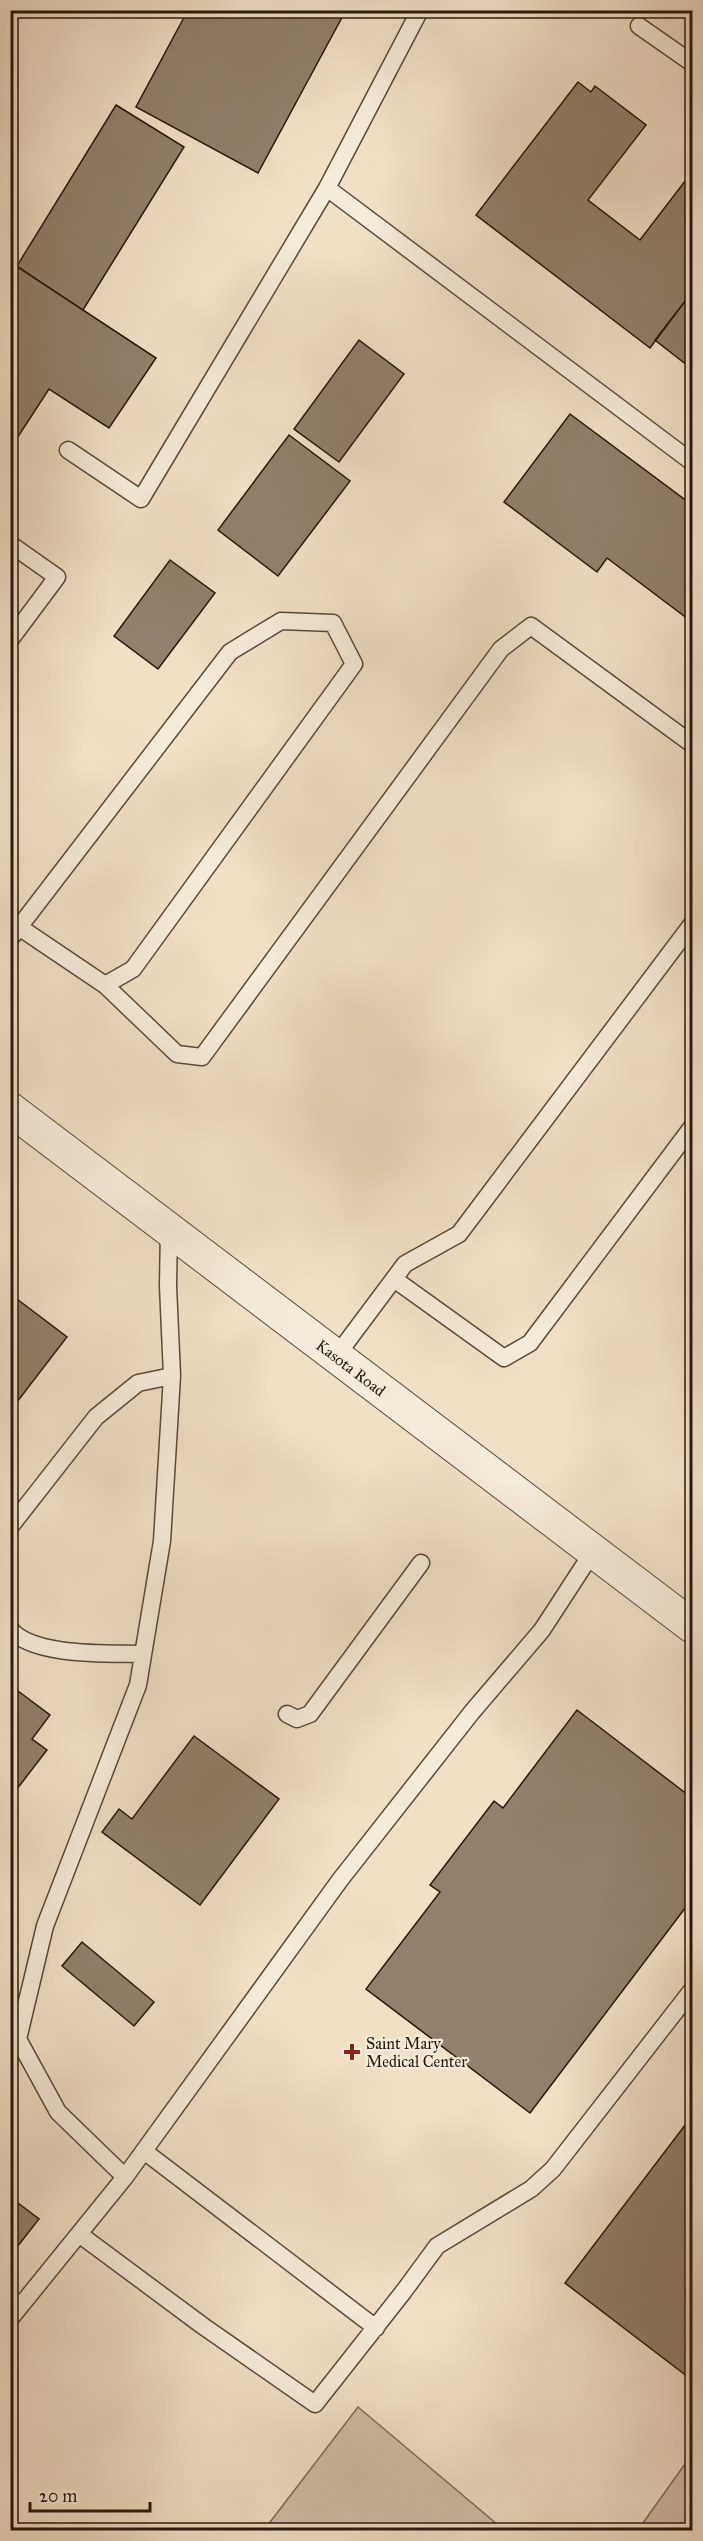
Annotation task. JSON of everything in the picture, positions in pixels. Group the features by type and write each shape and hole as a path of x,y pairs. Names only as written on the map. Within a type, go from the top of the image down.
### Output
{"street":[{"name":"Kasota Road","path":"10,1109 693,1626"}],"lane":[{"path":"68,450 141,499 327,188 420,10"},
{"path":"639,26 693,63"},
{"path":"327,188 693,462"},
{"path":"10,544 57,578 10,640"},
{"path":"105,985 133,969 354,664 333,623 281,621 230,652 15,933 105,985 177,1054 202,1057 501,649 531,626 693,744"},
{"path":"337,1355 405,1264 459,1234 693,924"},
{"path":"394,1279 504,1358 530,1343 693,1127"},
{"path":"125,2177 58,2112 18,2039 45,1926 138,1685 162,1541 172,1376 168,1286 169,1228"},
{"path":"10,1527 96,1417 138,1383 172,1376"},
{"path":"10,2319 125,2177 340,1880 472,1712 542,1630 594,1550"},
{"path":"288,1714 297,1719 310,1714 421,1563"},
{"path":"10,1629 15,1634 53,1650 143,1654"},
{"path":"80,2234 194,2319 315,2404 376,2328 437,2246 531,2189 553,2169 693,1990"},
{"path":"144,2151 376,2328"}],"shaded area":[{"path":"358,2407 504,2530 264,2530"},
{"path":"692,2454 692,2530 638,2530"}],"building":[{"path":"188,10 346,10 258,173 136,107"},
{"path":"578,82 591,92 595,86 646,125 588,200 640,240 692,172 692,292 650,348 476,215"},
{"path":"116,105 184,147 83,310 17,266"},
{"path":"10,262 156,358 109,428 49,389 10,449"},
{"path":"692,292 692,369 655,340"},
{"path":"359,340 404,374 339,462 294,429"},
{"path":"570,414 692,505 692,622 607,558 597,572 504,502"},
{"path":"289,435 350,481 278,576 218,530"},
{"path":"170,560 215,593 158,669 114,636"},
{"path":"13,1296 67,1337 10,1411 10,1299"},
{"path":"10,1685 50,1715 32,1739 47,1750 10,1798"},
{"path":"577,1710 692,1798 692,1899 530,2113 366,1989 440,1892 430,1885 494,1801 503,1808"},
{"path":"194,1736 279,1799 200,1905 102,1832 119,1809 132,1819"},
{"path":"82,1942 154,2002 134,2026 62,1966"},
{"path":"692,2116 692,2380 565,2283"},
{"path":"10,2197 39,2219 10,2256"}],"place":[{"name":"Saint Mary Medical Center","path":"352,2052"}]}
